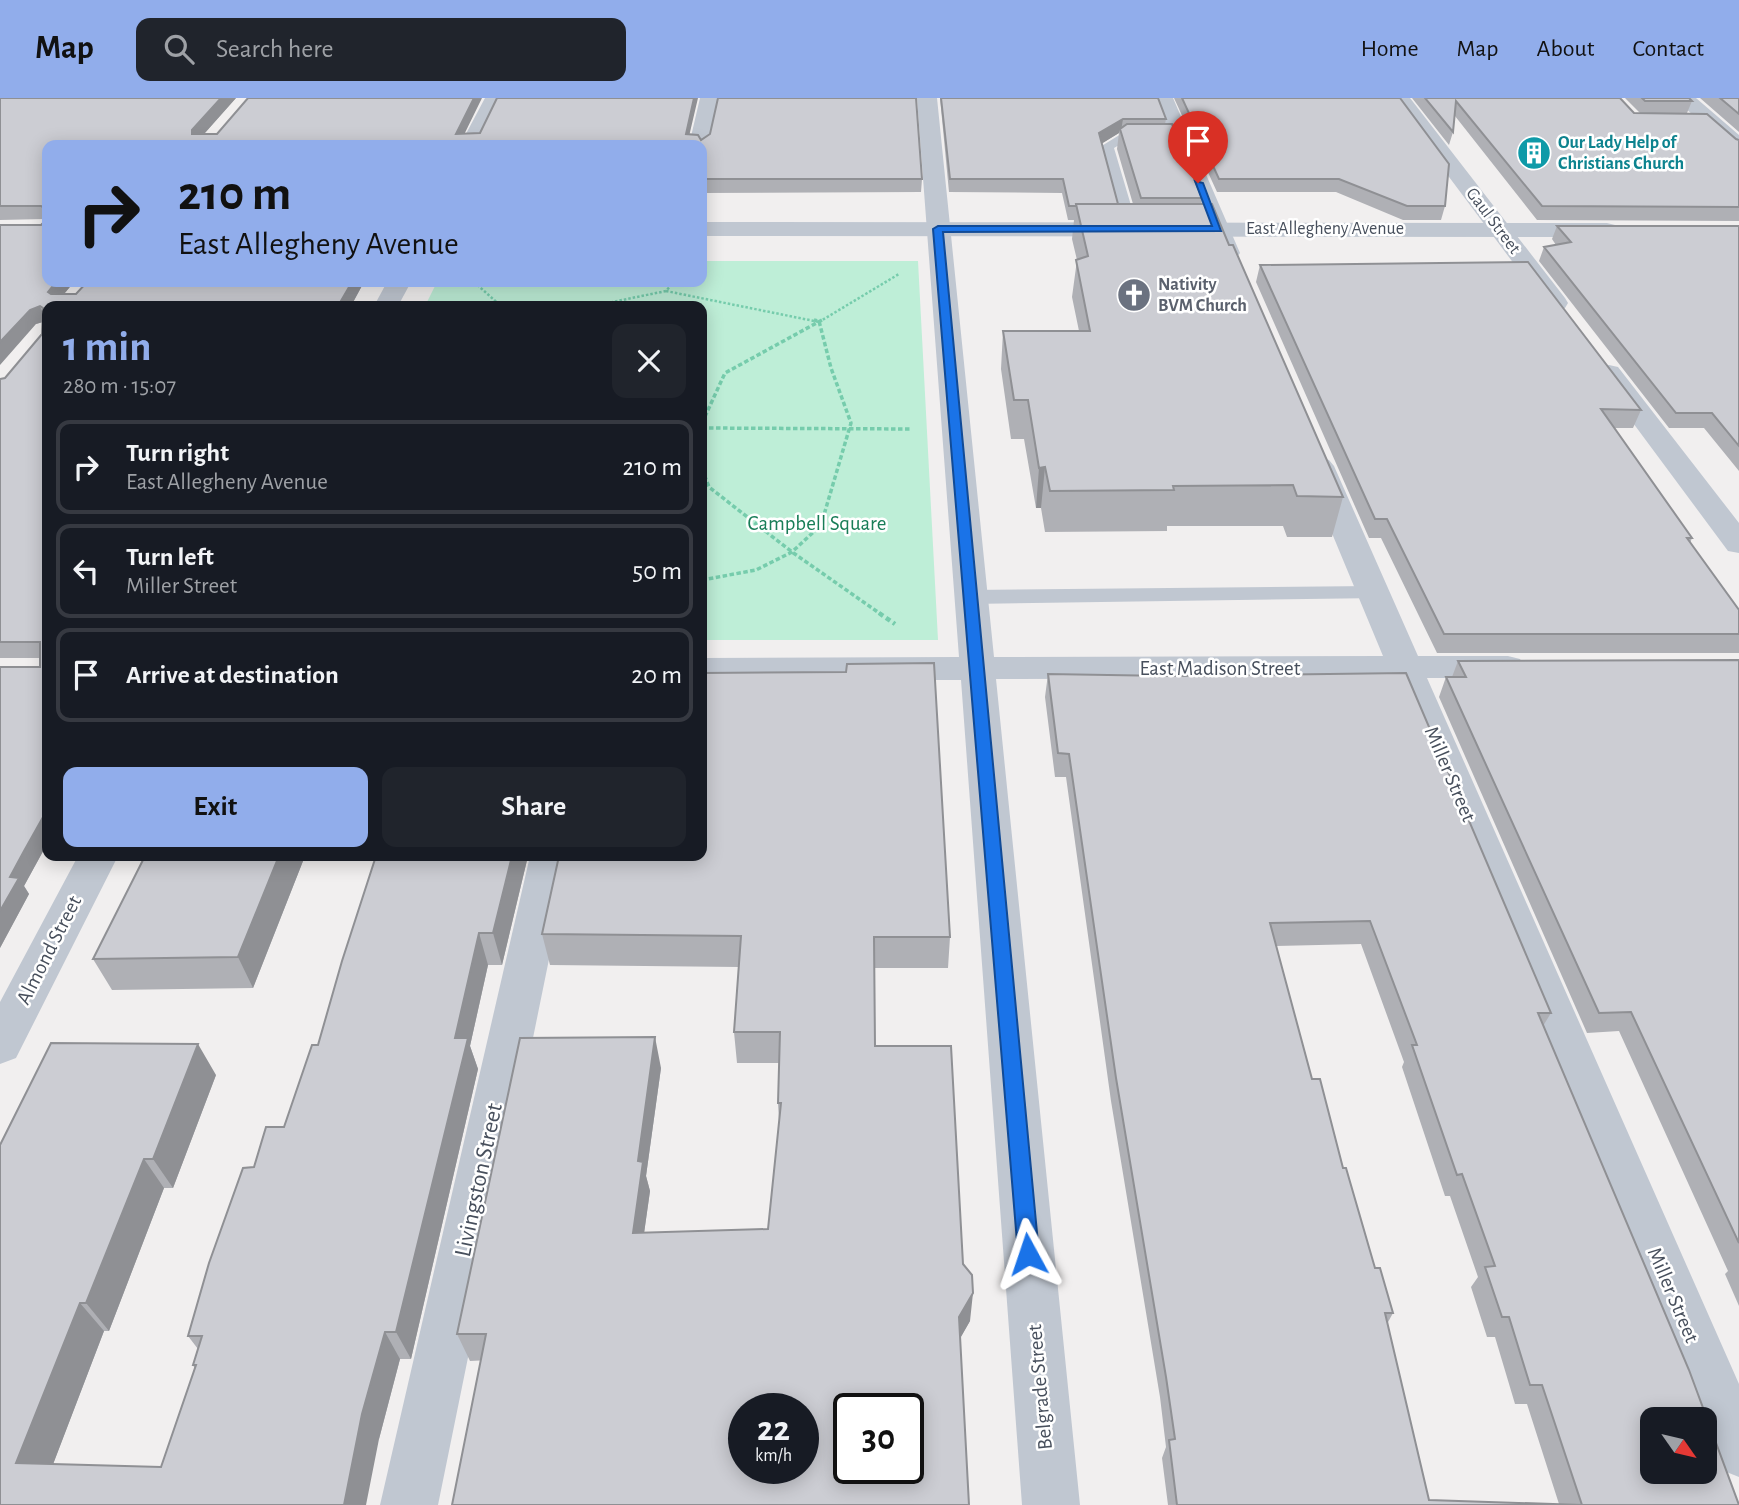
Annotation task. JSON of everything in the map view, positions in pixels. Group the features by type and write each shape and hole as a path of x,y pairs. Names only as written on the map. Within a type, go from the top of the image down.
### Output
{"street":[{"path":"473,140 495,98"},
{"path":"700,140 709,98"},
{"name":"Belgrade Street","path":"927,98 971,597 958,668 1051,1505"},
{"path":"1163,98 1241,284"},
{"name":"Gaul Street","path":"1400,98 1572,324"},
{"path":"1684,98 1739,146"},
{"name":"East Allegheny Avenue","path":"707,229 1633,230"},
{"path":"1597,357 1739,544"},
{"name":"Miller Street","path":"1307,438 1739,1449"},
{"name":"East Madison Street","path":"707,669 1544,667"},
{"name":"Almond Street","path":"0,1045 95,861"},
{"name":"Livingston Street","path":"409,1505 549,861"}],"lane":[{"path":"1685,120 1710,120"},
{"path":"1130,229 1107,147 1121,138 1180,138"},
{"path":"971,597 1373,593"}],"path":[{"path":"707,412 725,373 902,272"},
{"path":"480,287 496,301"},
{"path":"666,291 670,287"},
{"path":"617,301 666,291 819,321"},
{"path":"707,579 756,570 792,552 821,525 851,423 831,368 819,321"},
{"path":"707,428 956,429"},
{"path":"707,482 709,487 792,552 958,668"}],"green space":[{"name":"Campbell Square","path":"707,261 918,261 938,640 707,640 707,301 428,301 434,287 707,287"}],"building":[{"path":"0,98 221,98 192,130 192,134 217,134 248,98 474,98 456,134 480,133 497,98 694,98 686,134 698,135 701,140 42,140 42,207 0,206"},
{"path":"718,98 916,98 922,179 707,179 707,140 701,140 710,134"},
{"path":"941,98 1158,98 1166,119 1123,119 1099,133 1118,204 1069,206 1063,179 950,179"},
{"path":"1182,98 1400,98 1449,164 1445,206 1407,206 1339,179 1219,179"},
{"path":"1425,98 1620,98 1634,113 1707,114 1739,140 1739,207 1542,206 1456,101 1453,132"},
{"path":"1642,98 1689,98 1692,101 1645,101"},
{"path":"1720,98 1739,98 1739,114"},
{"path":"1127,124 1172,124 1202,198 1141,198 1120,129"},
{"path":"1076,204 1212,204 1229,245 1233,245 1343,497 1297,496 1293,485 1050,491 1045,467 1039,468 1028,400 1014,400 1003,331 1090,331 1076,260 1088,256"},
{"path":"0,225 41,225 42,287 52,287 48,292 51,294 76,294 82,287 349,287 341,301 42,301 42,307 30,310 0,342"},
{"path":"1557,226 1739,226 1739,446 1712,413 1676,413 1544,247 1571,242"},
{"path":"1528,262 1641,410 1601,409 1692,538 1687,538 1739,610 1739,634 1444,634 1387,519 1375,519 1260,265"},
{"path":"42,334 42,819 10,877 19,878 0,911 0,667 40,667 40,642 0,642 0,379 5,378"},
{"path":"1739,660 1739,1243 1631,1012 1599,1013 1446,677 1466,677 1458,661"},
{"path":"934,663 950,937 874,937 875,1046 951,1046 963,1264 972,1275 973,1293 959,1317 969,1505 452,1505 486,1334 457,1334 520,1038 655,1037 638,1161 643,1162 633,1233 768,1229 781,1103 778,1103 780,1032 734,1032 741,936 542,934 558,861 707,861 707,673 846,672 847,664"},
{"path":"1406,673 1551,1013 1538,1013 1703,1407 1640,1407 1640,1484 1717,1484 1717,1446 1739,1505 1582,1505 1177,1505 1169,1440 1175,1439 1166,1377 1116,1078 1069,754 1058,753 1048,674 1169,676","holes":["1370,921 1417,1045 1412,1045 1457,1175 1462,1174 1495,1266 1485,1267 1502,1317 1509,1317 1530,1385 1542,1385 1582,1505 1429,1500 1385,1313 1393,1313 1380,1268 1375,1268 1346,1168 1343,1168 1320,1079 1312,1079 1270,923"]},
{"path":"142,861 277,861 238,957 93,959"},
{"path":"374,861 511,861 493,933 479,933 455,1038 468,1038 396,1332 385,1332 362,1414 344,1505 0,1505 0,1145 51,1043 198,1044 153,1159 144,1159 86,1303 80,1303 16,1463 161,1467 196,1365 193,1365 202,1336 188,1336 209,1263 243,1168 254,1167 266,1127 284,1127 312,1045 318,1045"}],"place":[{"name":"Our Lady Help of Christians Church","path":"1534,153"},
{"name":"Nativity BVM Church","path":"1134,295"}],"route":[{"path":"1028,1254 938,229 1217,229 1198,183"}]}
